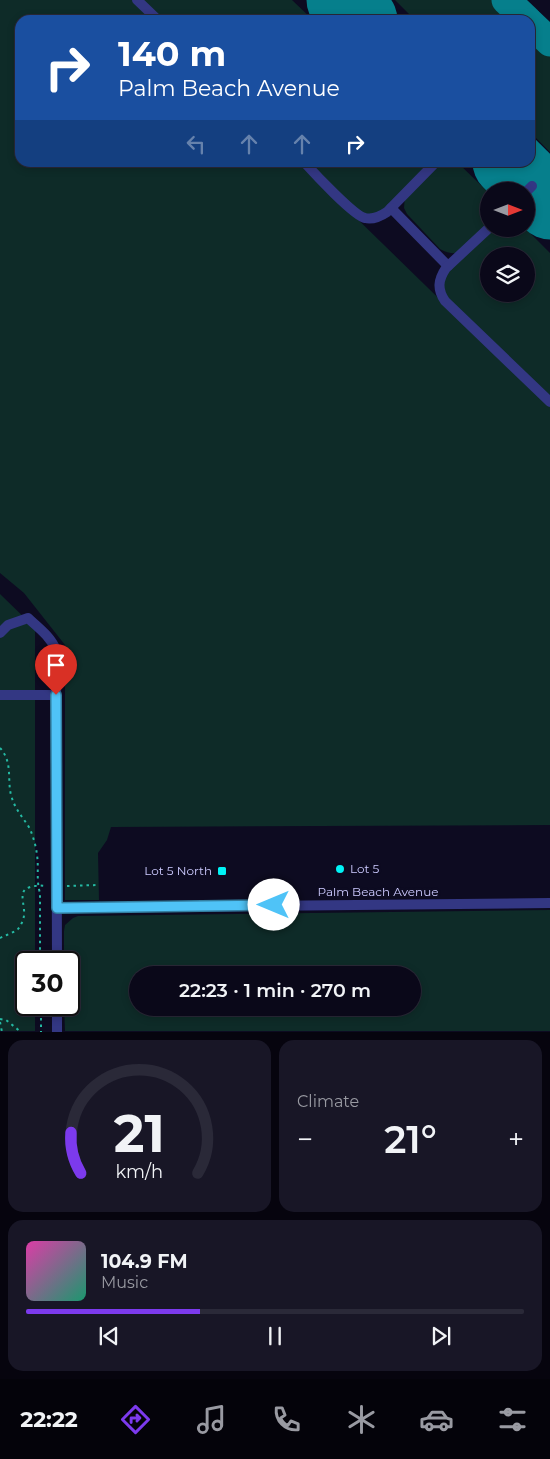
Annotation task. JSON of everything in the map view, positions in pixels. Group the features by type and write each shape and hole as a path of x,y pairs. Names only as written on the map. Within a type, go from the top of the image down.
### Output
{"street":[{"path":"137,0 153,15"},
{"path":"309,167 355,213 366,219 381,216 431,167"},
{"path":"391,208 448,266"},
{"path":"480,236 448,266 442,275 439,290 445,301 550,402"},
{"path":"0,633 8,625 28,618 48,637 56,650 57,951"},
{"path":"0,695 56,695"},
{"name":"Palm Beach Avenue","path":"57,908 550,903"},
{"path":"57,1016 57,1032"}],"path":[{"path":"0,748 5,754 9,765 11,794 14,806 29,828 37,855 37,885 40,893 40,951"},
{"path":"0,938 14,932 22,922 24,911 22,899 28,887 37,885 98,885"},
{"path":"41,1016 41,1032"},
{"path":"2,1032 0,1020 6,1020 21,1032"}],"green space":[{"path":"0,0 133,0 148,15 15,15 15,167 304,167 550,407 550,825 111,827 107,840 98,853 99,900 65,900 65,645 24,593 0,573"},
{"path":"137,0 292,0 308,15 153,15"},
{"path":"395,0 497,0 512,15 410,15"},
{"path":"535,38 550,53 550,152 535,137"},
{"path":"308,167 462,167 480,184 480,238 535,238 550,253 550,402 445,301 439,284 460,253 450,253 440,249 407,214 404,208 405,195 387,212 366,219"},
{"path":"0,594 35,628 35,951 15,951 15,1016 35,1016 35,1031 0,1031"},
{"path":"550,910 550,1031 65,1031 64,1016 80,1016 80,951 64,951 65,925 78,916"}],"taxiway":[{"path":"506,0 522,15"},
{"path":"535,28 550,42"}],"runway":[{"path":"342,0 357,15"},
{"path":"513,167 550,204"}],"place":[{"name":"Lot 5","path":"340,869"},
{"name":"Lot 5 North","path":"222,871"}],"route":[{"path":"56,695 57,908 274,905"}]}
